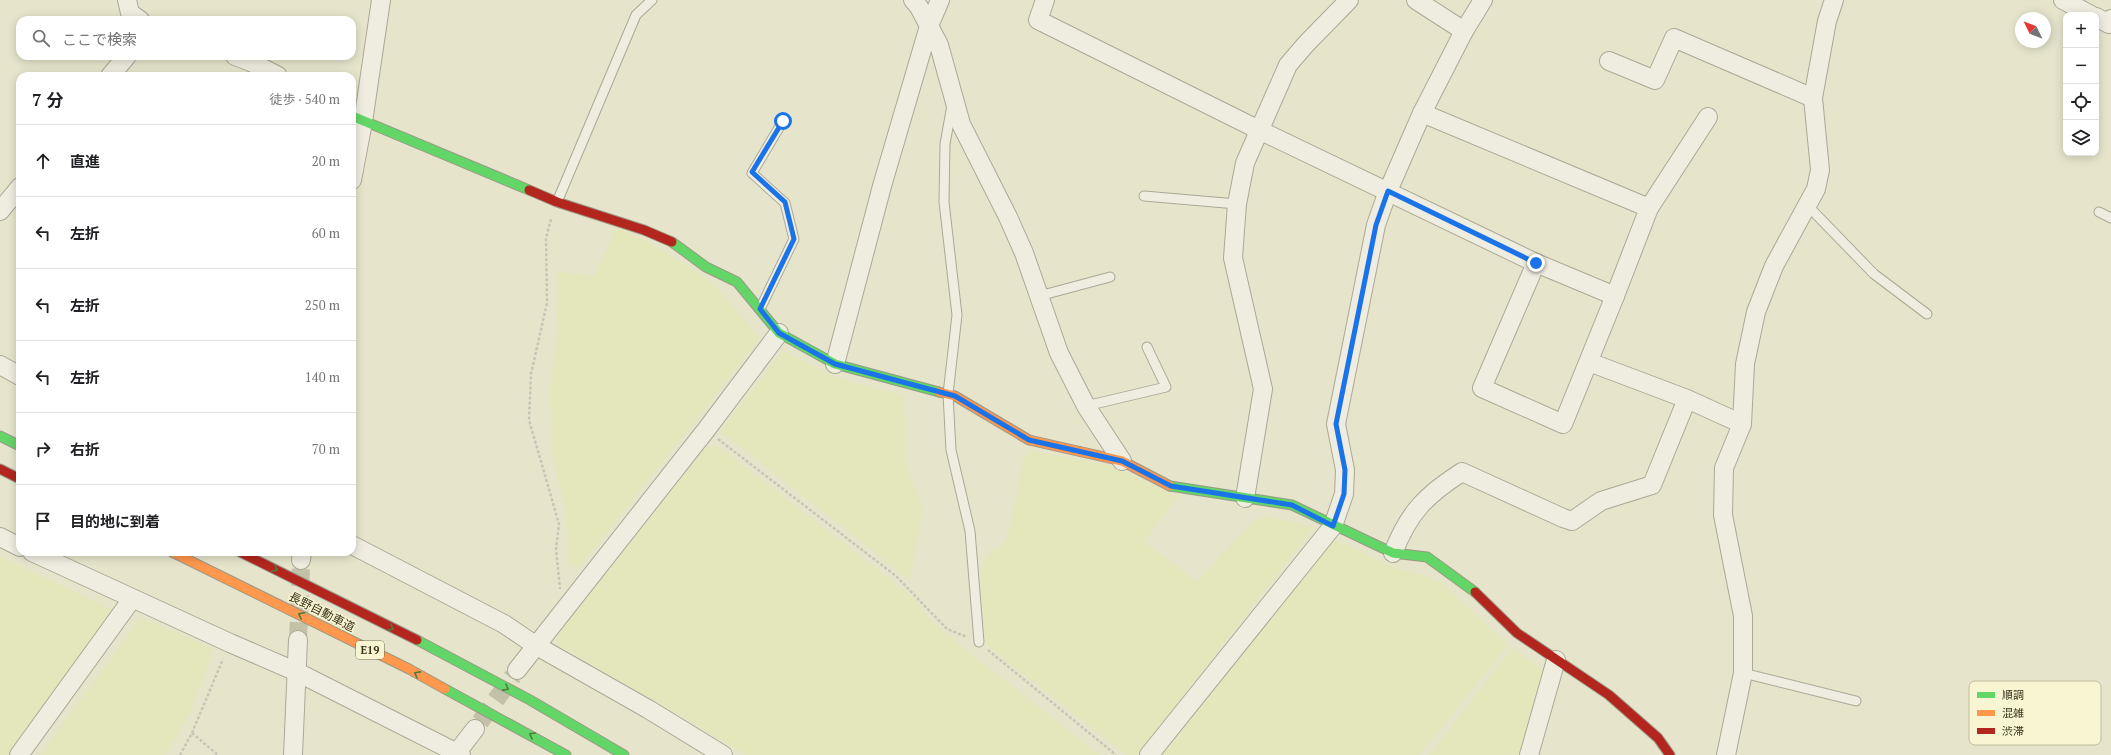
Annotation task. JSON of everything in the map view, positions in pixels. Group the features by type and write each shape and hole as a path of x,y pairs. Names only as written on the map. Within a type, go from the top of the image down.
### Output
{"main road":[{"path":"357,119 557,202 644,230 671,241 706,267 737,282 779,333 835,364 955,396 1029,440 1122,461 1171,486 1292,505 1333,526 1394,552 1427,557 1469,586 1517,633 1609,695 1658,738 1670,755"},
{"path":"0,436 16,444"},
{"path":"0,469 16,477"},
{"name":"長野自動車道","path":"180,556 409,669 566,755"},
{"name":"長野自動車道","path":"248,556 452,659 529,700 624,755"}],"street":[{"path":"127,0 130,13 134,16"},
{"path":"356,131 357,119 381,0"},
{"path":"913,0 919,7 939,45 961,124 1008,217 1024,253 1059,353 1086,406 1122,461"},
{"path":"835,364 882,186 929,26 940,0"},
{"path":"1045,0 1038,20 1259,130 1536,263 1615,296"},
{"path":"1245,498 1263,389 1233,258 1237,204 1244,163 1288,65 1306,44 1349,0"},
{"path":"1416,0 1464,31"},
{"path":"1149,755 1333,526 1344,494 1345,470 1336,424 1372,240 1388,191 1422,113 1464,31 1483,0"},
{"path":"1726,755 1743,673 1743,616 1723,515 1724,468 1742,424 1745,364 1756,312 1774,266 1816,189 1820,170 1813,98 1827,21 1834,0"},
{"path":"2063,0 2085,12"},
{"path":"2099,19 2109,24 2111,19"},
{"path":"1609,61 1655,80 1674,38 1813,98"},
{"path":"113,72 124,60"},
{"path":"246,60 270,72"},
{"path":"1422,113 1649,208"},
{"path":"1536,263 1482,388 1564,424 1649,208 1708,117"},
{"path":"0,211 16,192"},
{"path":"517,670 535,645 706,430 779,333"},
{"path":"1589,362 1687,399 1742,424"},
{"path":"0,366 16,374"},
{"path":"1394,552 1401,533 1422,502 1440,486 1462,472 1572,521 1601,501 1652,485 1687,399"},
{"path":"0,537 16,545"},
{"path":"356,547 504,624 535,645 648,709 723,755"},
{"path":"41,556 132,599 297,672 458,754 475,729"},
{"path":"19,755 132,599"},
{"path":"293,755 298,640"},
{"path":"1529,755 1556,660"}],"lane":[{"path":"557,202 636,15 652,0"},
{"path":"953,96 945,144 944,202 957,315 948,394 951,450 970,531 979,642"},
{"path":"760,309 794,239 785,202 752,172 783,121"},
{"path":"1144,196 1237,204"},
{"path":"1808,205 1874,274 1927,314"},
{"path":"2099,212 2111,218"},
{"path":"1039,296 1110,277"},
{"path":"1086,406 1166,387 1147,347"},
{"path":"1743,673 1856,702"}],"path":[{"path":"557,202 546,238 547,303 530,374 528,420 559,524 556,548 560,592 565,607"},
{"path":"706,430 896,576 947,629 979,642 1116,755"},
{"path":"180,755 192,733 230,643"},
{"path":"192,733 218,755"}],"green space":[{"path":"616,227 648,241 711,282 760,338 578,569 568,565 566,513 552,455 550,392 558,327 558,272 595,276"},
{"path":"783,351 837,378 904,396 906,465 923,508 910,580 720,431"},
{"path":"707,446 718,446 912,596 930,619 960,645 1100,755 745,755 687,719 557,645 557,636"},
{"path":"1028,450 1117,467 1177,497 1144,542 1197,581 1252,522 1268,516 1314,527 1137,755 1126,755 986,645 981,589 981,569 987,555 1005,542 1011,523 1022,462"},
{"path":"1335,539 1379,561 1401,570 1421,574 1443,584 1508,645 1419,755 1163,755"},
{"path":"0,556 115,611 10,755 0,755"},
{"path":"141,617 214,649 192,708 166,755 40,755"},
{"path":"1512,648 1546,672 1533,698 1538,705 1523,755 1429,755"}],"tunnel":[{"path":"298,640 301,569"},
{"path":"480,722 513,676"}],"traffic: fast":[{"path":"356,118 529,190"},
{"path":"672,242 706,267 737,282 779,333 835,364 939,392"},
{"path":"0,436 16,444"},
{"path":"1170,486 1292,505 1393,553 1427,557 1475,592"},
{"path":"417,640 530,700 624,755"},
{"path":"445,689 566,755"}],"traffic: slow":[{"path":"939,392 955,396 1029,440 1122,461 1170,486"},
{"path":"180,556 409,669 445,689"}],"traffic: jam":[{"path":"529,190 557,202 644,230 672,242"},
{"path":"0,469 16,477"},
{"path":"248,556 417,640"},
{"path":"1475,592 1517,633 1609,695 1658,738 1670,755"}],"route":[{"path":"783,121 752,172 785,202 794,239 760,309 779,333 835,364 955,396 1029,440 1122,461 1171,486 1292,505 1333,526 1344,494 1345,470 1336,424 1362,286 1376,225 1388,191 1536,263"}]}
